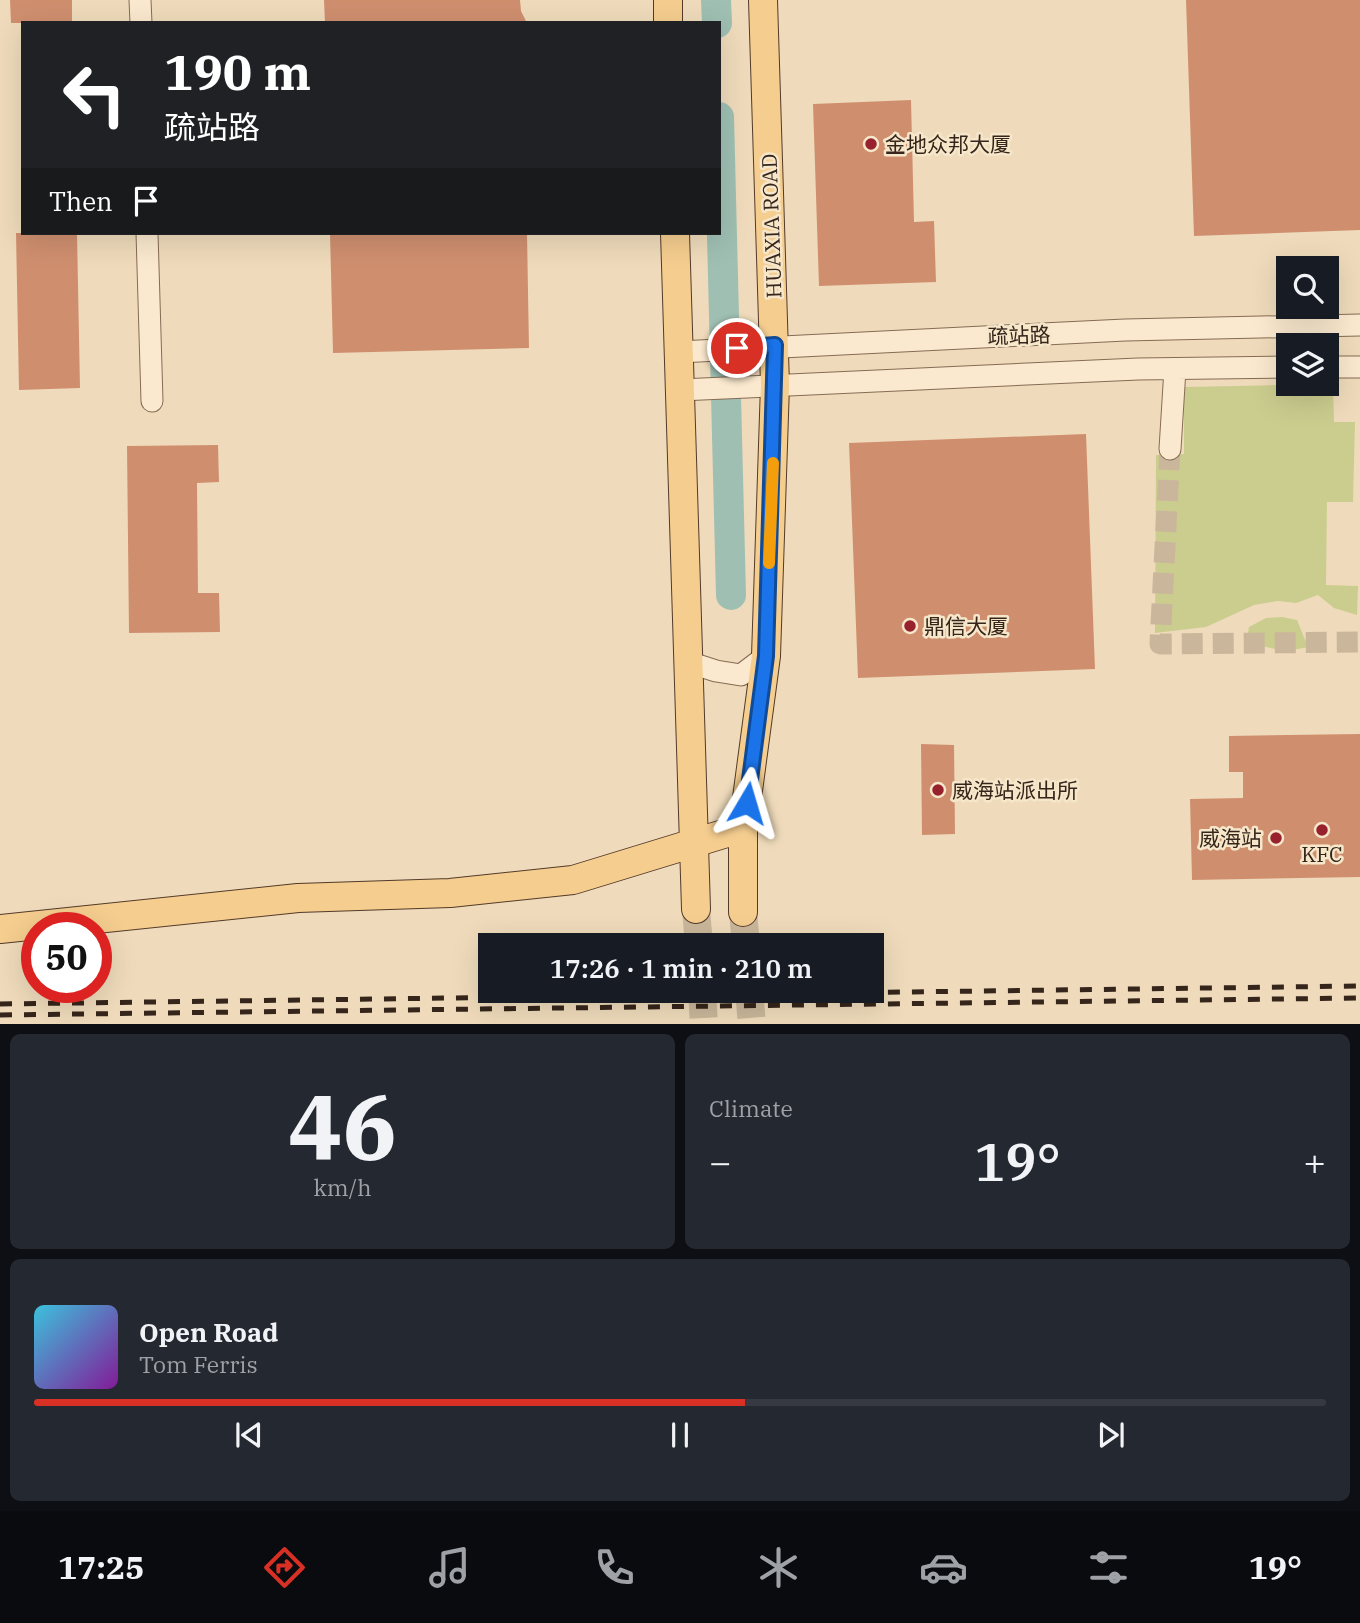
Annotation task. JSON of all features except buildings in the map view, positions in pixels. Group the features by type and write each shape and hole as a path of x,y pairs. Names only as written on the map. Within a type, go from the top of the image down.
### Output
{"main road":[{"path":"668,0 668,21"},
{"name":"HUAXIA ROAD","path":"743,912 743,828 766,656 768,386 762,0"},
{"path":"675,235 686,352 688,662 696,844 696,909"},
{"path":"0,929 298,898 450,893 573,880 743,828"}],"street":[{"path":"140,0 141,21"},
{"path":"147,235 152,401"},
{"path":"1316,325 1360,317"},
{"name":"疏站路","path":"686,352 767,346 1360,325"},
{"name":"疏站路","path":"687,390 1175,369 1276,367"},
{"path":"1339,367 1360,367"},
{"path":"1170,449 1175,369"},
{"path":"688,662 741,675 766,656"}],"green space":[{"path":"1276,385 1276,396 1333,396 1334,422 1355,422 1353,502 1327,502 1326,585 1358,586 1357,615 1334,608 1318,595 1296,603 1278,601 1254,605 1206,627 1155,633 1156,455 1184,454 1184,387"},
{"path":"1266,618 1297,620 1308,647 1276,649 1247,638 1249,627"}],"waterway":[{"path":"716,0 717,21"},
{"path":"721,197 731,595"}],"tunnel":[{"path":"1170,449 1160,644 1360,642"},
{"path":"696,909 698,933"},
{"path":"743,912 745,933"},
{"path":"703,1003 704,1024"},
{"path":"750,1003 752,1024"}],"railway":[{"path":"0,1004 1360,986"},
{"path":"0,1015 1360,998"}],"slow traffic":[{"path":"769,563 773,463"}],"place":[{"name":"金地众邦大厦","path":"871,144"},
{"name":"鼎信大厦","path":"910,626"},
{"name":"威海站派出所","path":"938,790"},
{"name":"KFC","path":"1322,830"},
{"name":"威海站","path":"1276,838"}],"route":[{"path":"737,348 775,345 766,656 747,803"}]}
